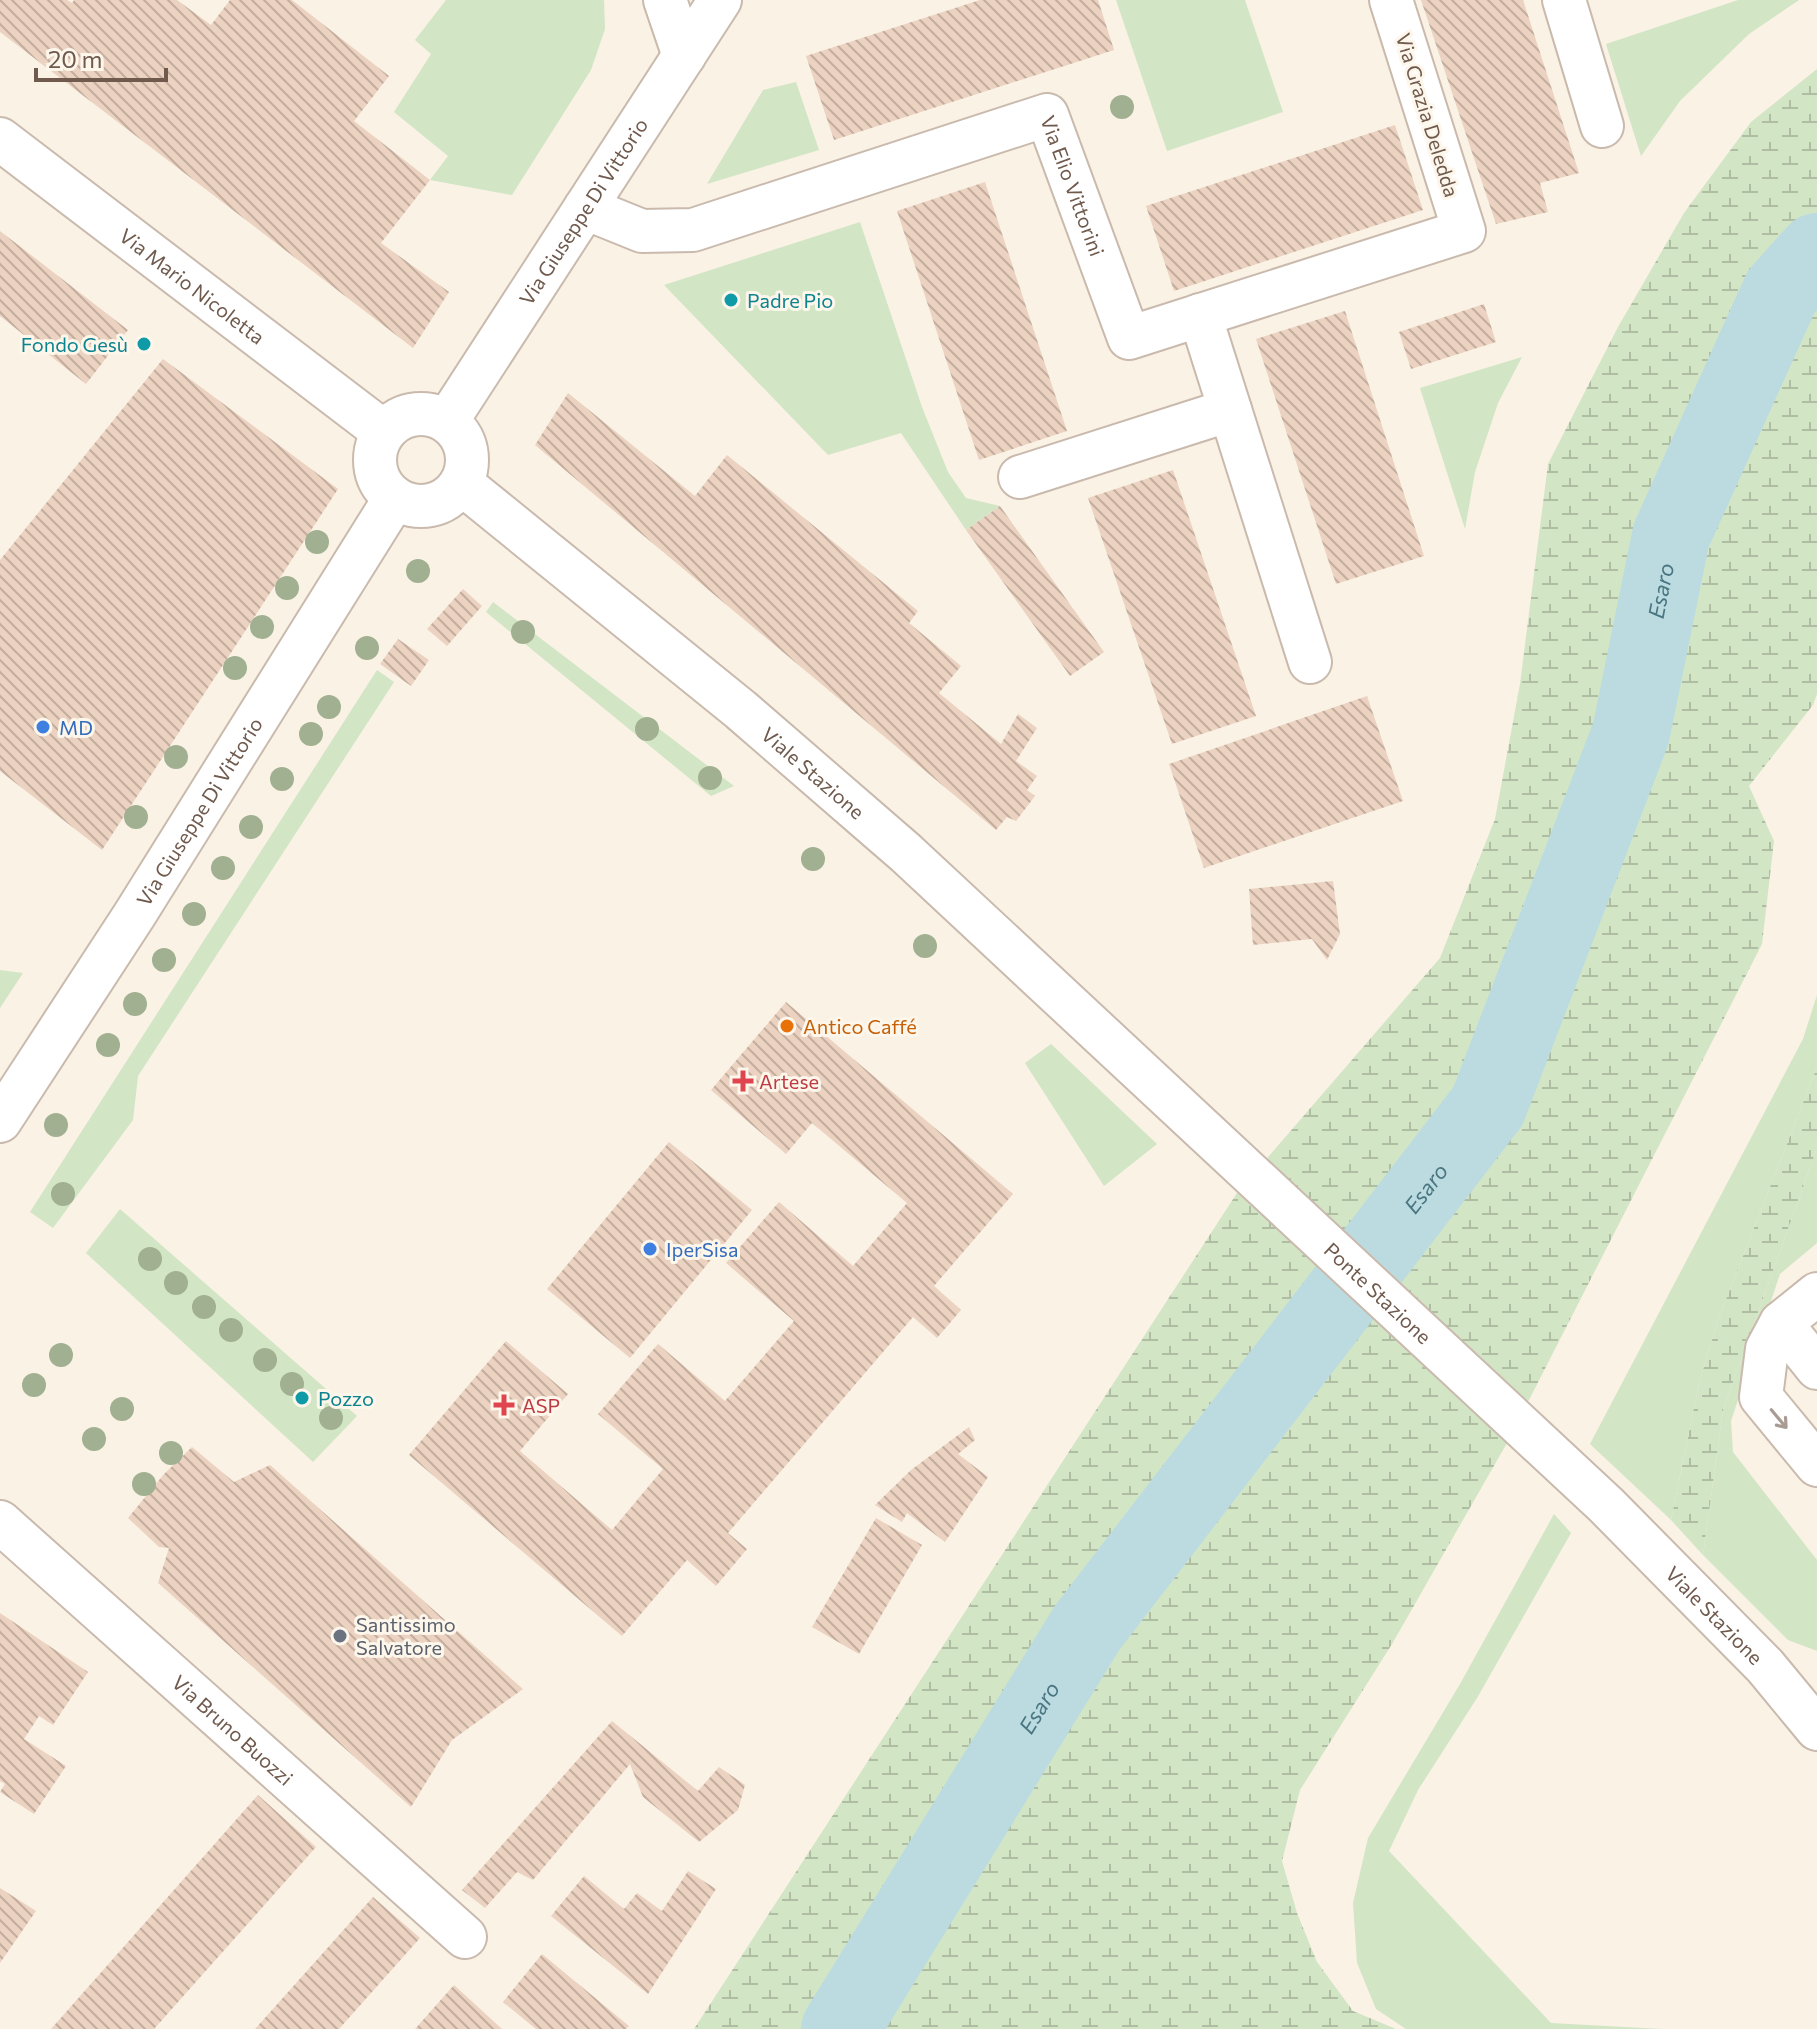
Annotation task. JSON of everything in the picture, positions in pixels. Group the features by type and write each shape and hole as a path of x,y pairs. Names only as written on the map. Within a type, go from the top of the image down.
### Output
{"street":[{"path":"665,0 684,56"},
{"name":"Via Giuseppe Di Vittorio","path":"447,421 720,0"},
{"name":"Via Grazia Deledda","path":"1391,0 1464,231"},
{"path":"1570,2 1602,126"},
{"name":"Via Elio Vittorini","path":"585,208 642,231 693,230 1047,115 1129,338 1464,231"},
{"name":"Via Mario Nicoletta","path":"0,139 384,432"},
{"path":"1200,315 1310,662"},
{"path":"1020,477 1230,410"},
{"path":"420,414 447,421 464,442 467,456 461,483 452,495 439,503 424,506 395,498 384,488 377,475 377,445 384,432 406,416 420,414"},
{"name":"Viale Stazione","path":"461,483 798,758 906,853 1151,1080"},
{"name":"Via Giuseppe Di Vittorio","path":"0,1121 135,914 395,498"},
{"name":"Ponte Stazione","path":"1151,1080 1606,1505"},
{"path":"1817,1294 1781,1323 1767,1349 1761,1397 1817,1465"},
{"path":"1781,1323 1817,1368"},
{"name":"Viale Stazione","path":"1606,1505 1765,1666 1816,1726"},
{"name":"Via Bruno Buozzi","path":"0,1522 465,1937"}],"green space":[{"path":"446,0 604,0 605,29 591,70 512,195 430,180 448,156 394,112 431,54 415,40"},
{"path":"1116,0 1245,0 1283,112 1167,151"},
{"path":"1738,0 1799,0 1749,34 1680,101 1641,156 1606,44"},
{"path":"1817,69 1817,694 1813,705 1749,786 1774,841 1762,944 1507,1443 1392,1644 1300,1790 1282,1861 1297,1913 1317,1962 1353,2011 1396,2029 694,2029 1237,1193 1440,958 1495,819 1520,684 1548,464 1618,327 1684,213 1751,122"},
{"path":"796,82 819,150 707,184 763,90"},
{"path":"860,222 922,407 948,472 966,498 1000,506 966,530 901,433 828,455 664,285"},
{"path":"1522,357 1498,403 1475,472 1465,529 1420,388"},
{"path":"493,602 734,786 711,796 486,612"},
{"path":"377,670 394,682 138,1076 133,1120 53,1228 30,1212"},
{"path":"0,970 23,973 0,1008"},
{"path":"1817,995 1817,1067 1718,1320 1699,1383 1671,1520 1590,1444 1803,1039"},
{"path":"1051,1044 1157,1144 1104,1186 1025,1063"},
{"path":"1817,1067 1817,1148 1723,1410 1703,1555 1671,1520 1699,1383 1718,1320"},
{"path":"1817,1148 1817,1243 1780,1274 1731,1421 1733,1452 1817,1560 1817,1651 1788,1640 1703,1555 1723,1410"},
{"path":"120,1209 357,1416 313,1462 86,1253"},
{"path":"1554,1514 1571,1533 1477,1698 1418,1790 1389,1851 1551,2023 1662,2029 1406,2029 1376,2009 1357,1963 1353,1903 1368,1838 1460,1684"}],"building":[{"path":"0,0 67,0 72,3 74,0 177,0 211,25 230,0 292,0 389,76 354,121 430,180 381,243 449,292 413,348 0,32"},
{"path":"980,0 1098,0 1114,50 834,140 806,56"},
{"path":"1421,0 1523,0 1579,173 1540,183 1548,212 1496,224"},
{"path":"1395,125 1423,210 1174,291 1146,206"},
{"path":"985,182 1067,431 979,460 897,211"},
{"path":"0,231 128,330 86,384 0,316"},
{"path":"1484,304 1496,342 1411,369 1399,332"},
{"path":"1345,311 1424,556 1336,584 1256,339"},
{"path":"163,359 338,489 102,850 0,771 0,560"},
{"path":"568,393 695,496 727,455 918,611 909,623 961,666 939,693 1001,744 1018,714 1037,728 1016,761 1037,776 1027,790 1035,796 1016,821 1007,817 996,830 535,445"},
{"path":"1173,470 1256,716 1172,744 1088,498"},
{"path":"1000,506 1104,652 1070,676 966,530"},
{"path":"463,589 482,606 447,646 427,629"},
{"path":"398,639 429,660 411,686 380,664"},
{"path":"1367,696 1403,801 1204,868 1169,764"},
{"path":"1333,881 1340,934 1327,960 1312,939 1253,945 1249,889"},
{"path":"786,1002 1013,1194 934,1286 961,1310 937,1338 913,1317 728,1533 747,1549 716,1586 687,1560 622,1636 409,1455 506,1341 568,1394 520,1451 612,1530 663,1469 598,1414 658,1344 725,1401 794,1321 726,1263 779,1202 853,1266 907,1203 812,1123 786,1154 711,1090"},
{"name":"IperSisa","path":"669,1142 752,1210 630,1358 547,1289"},
{"path":"969,1427 975,1440 958,1454 988,1477 945,1542 907,1513 902,1522 875,1505 911,1470"},
{"name":"Santissimo Salvatore","path":"192,1447 234,1482 270,1465 523,1689 452,1740 411,1807 158,1583 169,1548 159,1547 128,1518 164,1474"},
{"path":"876,1518 922,1545 859,1654 812,1627"},
{"path":"0,1613 88,1672 53,1725 39,1716 24,1739 66,1766 34,1814 0,1792 5,1784 0,1781"},
{"path":"612,1721 698,1791 719,1767 745,1785 738,1810 699,1842 643,1797 630,1764 533,1880 517,1872 485,1908 462,1890"},
{"path":"258,1795 316,1847 154,2029 51,2029"},
{"path":"688,1871 716,1889 648,1994 551,1916 584,1876 624,1909 637,1893 662,1911"},
{"path":"0,1888 36,1911 0,1963"},
{"path":"373,1897 420,1938 339,2029 255,2029"},
{"path":"542,1954 629,2026 626,2029 536,2029 503,2002"},
{"path":"454,1985 502,2029 415,2029"}],"waterway":[{"name":"Esaro","path":"840,2029 1087,1628 1488,1106 1631,733 1671,536 1781,292 1817,252"}],"place":[{"name":"Padre Pio","path":"731,300"},
{"name":"Fondo Gesù","path":"144,344"},
{"name":"MD","path":"43,727"},
{"name":"Antico Caffé","path":"787,1026"},
{"name":"Artese","path":"743,1081"},
{"name":"IperSisa","path":"650,1249"},
{"name":"Pozzo","path":"302,1398"},
{"name":"ASP","path":"504,1405"},
{"name":"Santissimo Salvatore","path":"340,1636"}]}
